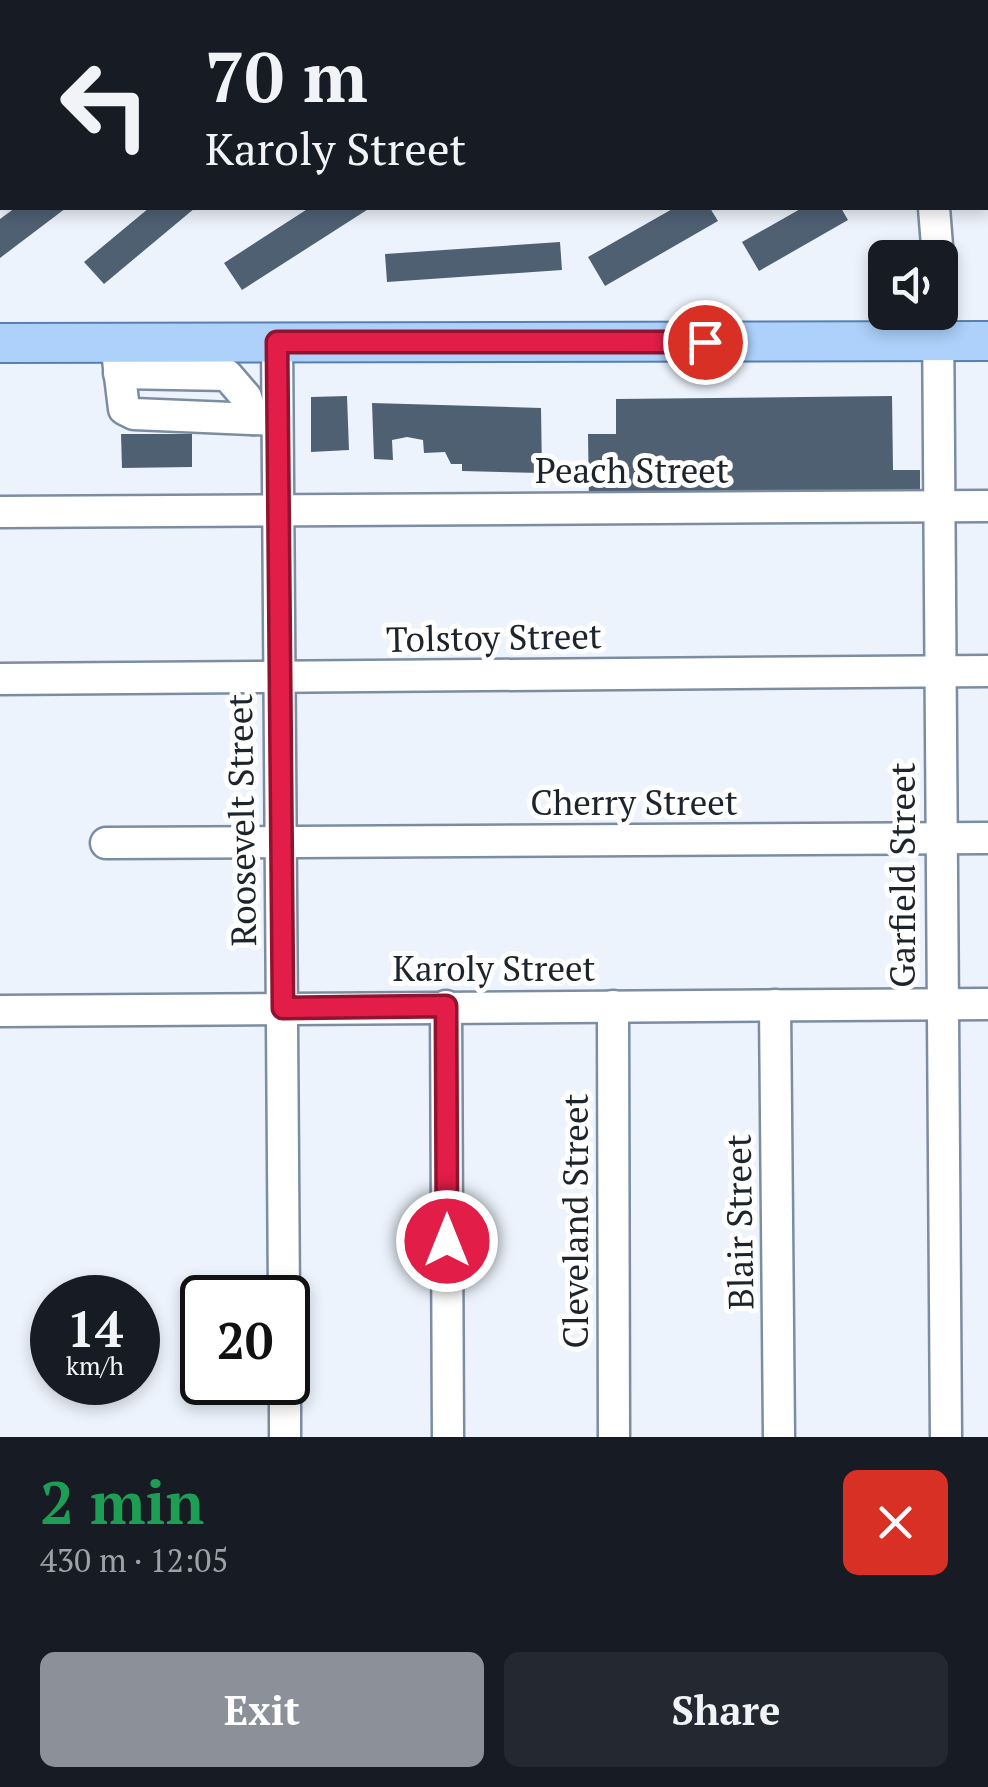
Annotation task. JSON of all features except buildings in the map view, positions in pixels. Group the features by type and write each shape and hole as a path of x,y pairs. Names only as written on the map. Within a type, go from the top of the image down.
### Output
{"main road":[{"path":"0,343 118,358 226,358 277,342 868,329"},
{"path":"949,330 988,341"}],"street":[{"path":"934,210 937,240"},
{"name":"Garfield Street","path":"938,330 946,1437"},
{"name":"Roosevelt Street","path":"277,342 265,420 277,510 284,1275"},
{"path":"118,358 124,409 134,414 265,420"},
{"path":"226,358 246,397 265,420"},
{"name":"Peach Street","path":"0,512 988,506"},
{"name":"Tolstoy Street","path":"0,679 988,671"},
{"name":"Cherry Street","path":"106,843 988,838"},
{"name":"Karoly Street","path":"0,1012 988,1004"},
{"path":"446,1006 448,1437"},
{"name":"Cleveland Street","path":"613,1006 614,1437"},
{"name":"Blair Street","path":"776,1006 779,1437"},
{"path":"284,1405 285,1437"}],"route":[{"path":"447,1241 446,1006 283,1008 277,678 277,342 705,342"}]}
